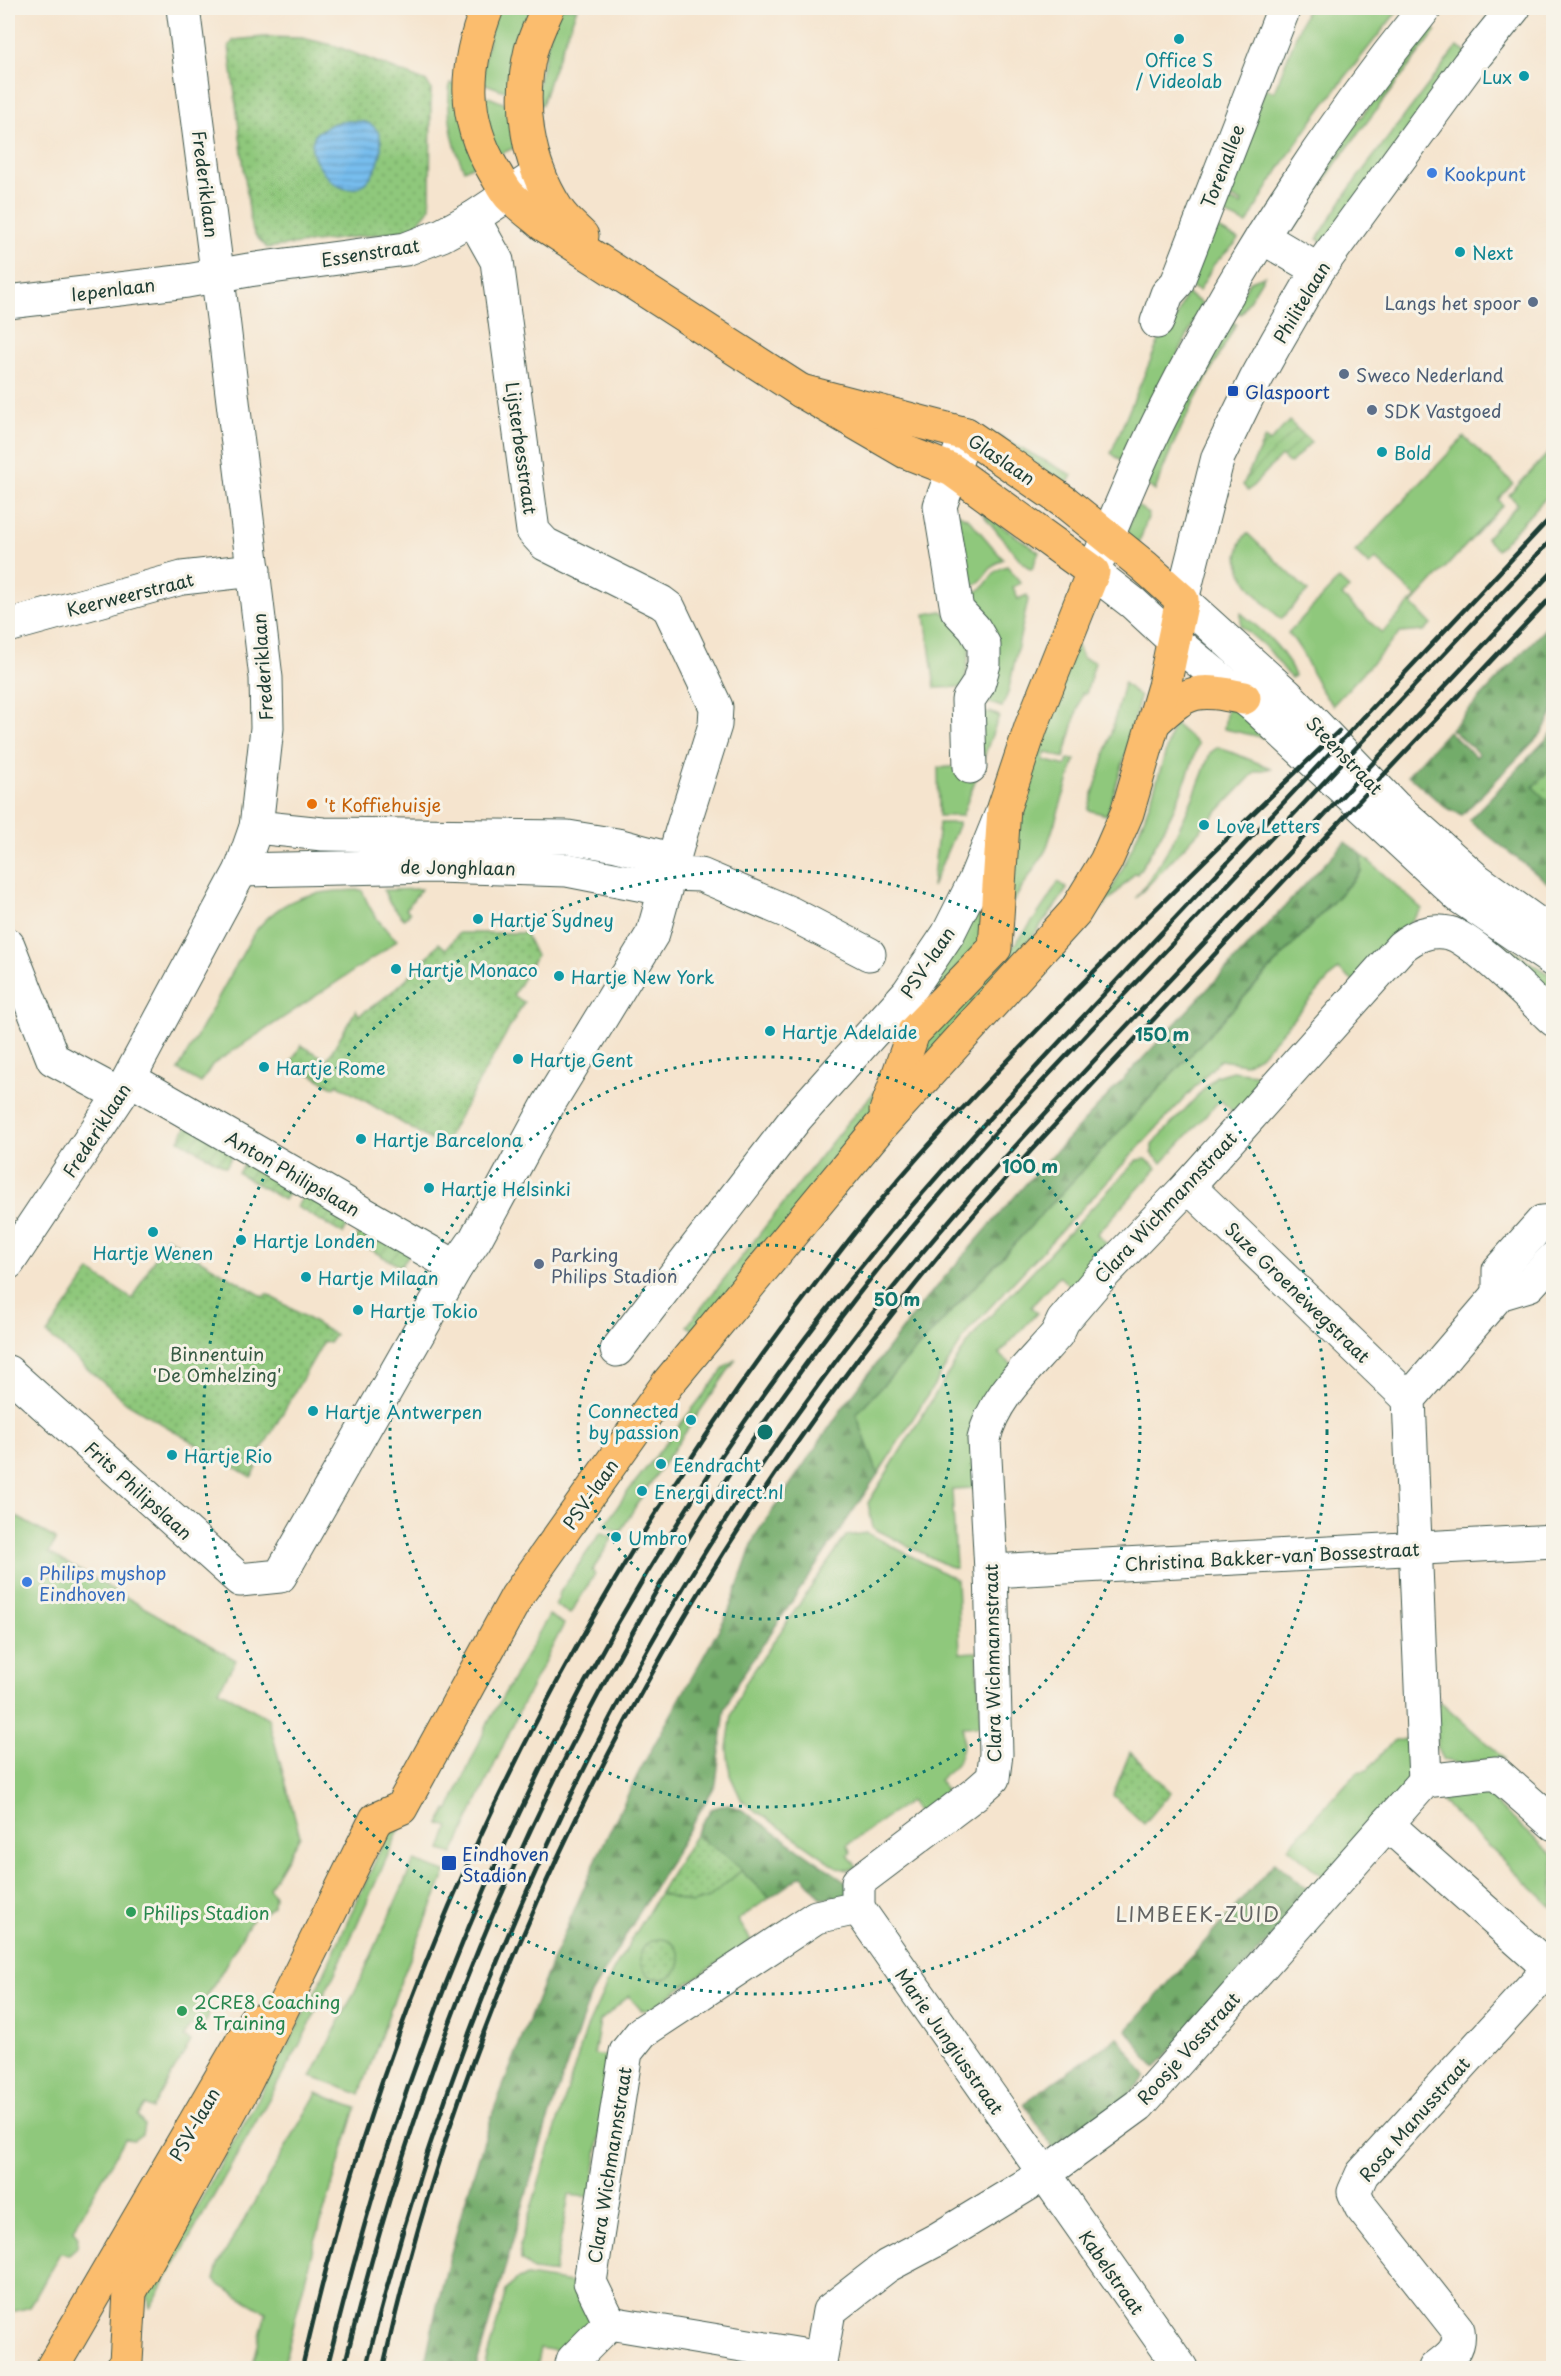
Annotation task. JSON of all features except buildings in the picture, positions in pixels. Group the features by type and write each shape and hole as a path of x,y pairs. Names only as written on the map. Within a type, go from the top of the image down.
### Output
{"main road":[{"path":"487,8 475,40 470,83 471,108 482,149 508,193 544,225 610,266"},
{"path":"548,8 531,49 525,104 526,127 539,174 557,210 610,266"},
{"name":"Glaslaan","path":"610,266 801,391 906,452 952,470 1093,572"},
{"name":"Glaslaan","path":"801,391 966,434 1066,502 1144,566"},
{"name":"Steenstraat","path":"1144,566 1175,603"},
{"name":"PSV-laan","path":"879,1128 913,1033 995,948 1004,808 1031,727 1093,572"},
{"name":"Philitelaan","path":"1174,640 1175,603"},
{"name":"PSV-laan","path":"122,2368 126,2362 130,2292 242,2090 376,1819 401,1808 524,1586 668,1383 879,1128 1075,912 1106,861 1127,813 1154,722 1174,640"},
{"path":"1154,722 1178,701 1196,693 1212,691 1244,698"},
{"name":"PSV-laan","path":"52,2368 299,1943 344,1884"}],"street":[{"name":"Frederiklaan","path":"8,1263 125,1087 241,870 256,827 264,764 267,704 254,570 183,8"},
{"name":"Torenallee","path":"1157,322 1167,294 1177,284 1284,8"},
{"path":"1093,572 1164,411 1205,334 1262,237 1311,163 1425,8"},
{"name":"Philitelaan","path":"1175,603 1218,457 1256,379 1318,270 1468,65 1514,8"},
{"name":"Essenstraat","path":"218,275 406,249 431,241 473,218 539,174"},
{"name":"Lijsterbesstraat","path":"280,1576 456,1267 476,1240 548,1106 653,933 715,725 716,707 669,608 545,544 533,531 497,261 473,218"},
{"path":"1262,237 1318,270"},
{"name":"Iepenlaan","path":"8,302 218,275"},
{"path":"966,434 940,506 957,610 974,628 984,645 984,664 978,685 968,700 970,767"},
{"path":"1093,572 1111,567 1144,566"},
{"name":"Keerweerstraat","path":"8,626 182,578 254,570"},
{"name":"Glaslaan","path":"1093,572 1134,603 1174,640"},
{"name":"Glaslaan","path":"1134,603 1152,609 1175,603"},
{"name":"Steenstraat","path":"1175,603 1287,695 1409,820 1477,880 1554,934"},
{"name":"Steenstraat","path":"1174,640 1244,698 1460,897 1554,961"},
{"name":"PSV-laan","path":"617,1350 797,1117 908,993 948,934 974,882 1004,808"},
{"name":"de Jonghlaan","path":"256,827 323,834 435,851"},
{"name":"de Jonghlaan","path":"241,870 568,837 617,845 662,857 669,874"},
{"path":"669,874 701,874 790,913 869,954"},
{"name":"Clara Wichmannstraat","path":"610,2323 590,2282 626,2052 642,2032 816,1917 858,1908 858,1882 993,1778 996,1754 991,1571 984,1439 997,1404 1057,1334 1063,1321 1090,1289 1188,1186 1401,947 1415,936 1433,931 1450,933 1470,943 1554,1020"},
{"name":"Anton Philipslaan","path":"8,945 53,1059 125,1087 456,1267"},
{"name":"Suze Groenewegstraat","path":"1188,1186 1409,1399"},
{"path":"1499,1294 1499,1270 1542,1222 1554,1221"},
{"path":"1554,1258 1529,1285 1499,1294 1409,1399 1425,1781 1496,1773 1554,1824"},
{"name":"Frits Philipslaan","path":"8,1372 240,1580 280,1576"},
{"name":"Christina Bakker-van Bossestraat","path":"991,1571 1554,1541"},
{"name":"Roosje Vosstraat","path":"820,2363 829,2311 887,2266 936,2240 1043,2175 1139,2105 1425,1781"},
{"path":"1387,1824 1551,1965"},
{"name":"Marie Jungiusstraat","path":"858,1908 1043,2175"},
{"name":"Rosa Manusstraat","path":"1435,2368 1454,2354 1460,2342 1458,2330 1361,2207 1354,2192 1362,2174 1551,1965"},
{"name":"Kabelstraat","path":"1043,2175 1181,2368"},
{"path":"571,2368 573,2360 610,2323 820,2363"}],"green space":[{"path":"495,8 542,8 513,94 480,82"},
{"path":"556,8 577,8 542,105 534,102"},
{"path":"1307,8 1400,8 1299,139 1247,224 1218,211 1226,199 1241,205 1242,202 1224,195 1265,89 1274,92"},
{"path":"1429,26 1436,31 1336,163 1296,225 1291,222 1292,210"},
{"path":"264,37 302,38 336,46 427,82 431,89 430,208 417,224 403,231 267,248 256,236 251,226 229,46 234,40"},
{"path":"1457,47 1467,53 1326,244 1317,239 1352,185"},
{"path":"450,83 461,87 478,163 464,170 451,128"},
{"path":"481,94 516,108 520,145 496,156"},
{"path":"1212,226 1238,239 1214,264 1199,291 1189,286"},
{"path":"1264,276 1241,314 1232,310 1250,281"},
{"path":"1186,293 1203,304 1124,463 1111,453 1166,324 1173,327"},
{"path":"1227,319 1236,324 1182,427 1155,491 1146,484"},
{"path":"1289,421 1311,442 1290,464 1281,456 1248,491 1243,485 1265,438 1270,442"},
{"path":"996,435 1072,475 1066,487"},
{"path":"1464,437 1513,483 1498,500 1503,505 1412,604 1431,624 1424,631 1400,633 1333,705 1320,688 1301,651 1288,633 1339,579 1349,588 1342,596 1382,633 1416,597 1376,559 1369,565 1355,552"},
{"path":"1553,448 1553,490 1497,550 1486,538 1518,504 1509,495"},
{"path":"1136,505 1149,514 1137,549 1123,543"},
{"path":"953,511 969,519 1003,559 992,567 978,583 966,588"},
{"path":"980,511 1039,552 1032,569 1022,562"},
{"path":"1247,533 1308,591 1281,619 1254,591 1241,569 1238,557 1240,545"},
{"path":"1007,566 1021,583 1013,587 1018,599 1027,595 1028,600 1008,693 1002,707 984,699 988,626 967,594 981,589 995,572"},
{"path":"942,611 971,638 964,687 935,688 925,614"},
{"path":"1241,613 1279,649 1295,676 1291,678 1269,650 1241,626"},
{"path":"1553,620 1553,713 1541,734 1462,815 1445,807 1408,775 1448,731 1476,757 1479,754 1451,729"},
{"path":"1074,640 1083,658 1095,662 1086,694 1082,693 1064,758 1045,752 1043,760 1066,766 1068,759 1075,760 1046,850 1009,908 1007,845"},
{"path":"1124,683 1140,697 1107,815 1088,810"},
{"path":"1227,707 1246,714 1266,738 1224,729"},
{"path":"990,712 999,716 962,816 939,816 938,768 961,766 985,713"},
{"path":"1175,724 1198,744 1180,795 1165,827 1137,874 1135,873 1101,909 1125,863 1144,819"},
{"path":"1553,732 1553,766 1533,787 1553,806 1553,887 1469,820"},
{"path":"1218,747 1271,768 1255,772 1136,898 1170,847 1188,811 1210,753"},
{"path":"1553,766 1553,806 1533,787"},
{"path":"959,823 932,887 939,824"},
{"path":"1345,842 1361,854 1361,871 856,1414 878,1474 739,1680 725,1709 716,1784 591,1994 546,2126 476,2368 424,2368 437,2306 461,2215 493,2112 553,1959 598,1855 640,1770 729,1611 755,1536 844,1406 925,1300 1030,1179"},
{"path":"1361,854 1422,909 1355,983 1338,969 1260,1056 1245,1064 1220,1060 968,1331 878,1474 856,1414 1361,872"},
{"path":"990,861 983,937 948,981 886,1042"},
{"path":"1058,882 1067,889 1051,912 999,977 925,1060 914,1050 1010,950 1044,906"},
{"path":"421,889 406,909 410,913 404,919 389,902 384,890"},
{"path":"362,890 376,917 397,940 212,1065 201,1083 178,1070 254,933 265,920 277,910 302,897"},
{"path":"1459,910 1526,960 1553,977 1553,1010 1473,937"},
{"path":"459,933 525,933 536,956 513,996 524,1002 442,1147 337,1084 335,1087 331,1086 291,1063 301,1045 324,1058 325,1063 356,1010 359,1015 382,1000 412,974 439,943 446,949"},
{"path":"1232,1071 1271,1076 1240,1111 1232,1111 1220,1100 1162,1163 1152,1154 1152,1145 1216,1076"},
{"path":"881,1085 888,1093 701,1334 687,1326 846,1124"},
{"path":"188,1124 235,1150 226,1167 179,1140"},
{"path":"248,1157 294,1183 284,1200 238,1173"},
{"path":"1146,1159 1157,1168 1097,1234 1110,1247 1072,1288 1059,1276 1031,1307 1037,1313 999,1354 1016,1368 974,1488 952,1489 956,1568 873,1528 868,1503 961,1353 980,1327 1137,1160"},
{"path":"306,1191 352,1217 343,1234 297,1207"},
{"path":"365,1224 411,1251 401,1267 355,1241"},
{"name":"Binnentuin 'De Omhelzing'","path":"166,1237 181,1246 180,1248 264,1297 267,1294 335,1335 329,1343 324,1341 253,1465 257,1468 251,1477 127,1403 47,1334 90,1271 132,1299"},
{"path":"736,1359 645,1491 620,1532 605,1525 626,1494 725,1367"},
{"name":"Philips Stadion","path":"8,1512 56,1539 49,1553 236,1660 219,1690 268,1718 300,1836 269,1888 274,1896 273,1906 264,1913 256,1912 204,2002 209,2011 208,2019 201,2025 190,2026 184,2037 191,2041 152,2109 145,2105 138,2116 144,2125 142,2134 134,2140 125,2139 73,2230 78,2238 77,2247 69,2254 60,2253 30,2307 8,2313"},
{"path":"601,1532 613,1537 592,1571 595,1574 570,1614 555,1605 558,1595"},
{"path":"867,1533 957,1580 960,1653 977,1652 981,1726 963,1727 960,1757 957,1763 939,1780 949,1794 920,1815 910,1801 847,1845 851,1852 848,1855 857,1867 848,1870 839,1868 742,1801 730,1775 727,1748 732,1714 744,1685 846,1536"},
{"path":"549,1615 564,1624 522,1705 453,1854 441,1850 449,1827 439,1824 449,1810 489,1721"},
{"path":"1435,1703 1442,1703 1504,1759 1457,1763 1444,1760 1437,1747"},
{"path":"1393,1740 1416,1740 1411,1785 1325,1879 1288,1847 1357,1772 1368,1770"},
{"path":"1130,1752 1171,1792 1144,1824 1113,1795"},
{"path":"1483,1792 1553,1855 1553,1908 1438,1798"},
{"path":"728,1804 742,1810 848,1883 855,1896 822,1899 802,1875 769,1898 725,1855 695,1835 711,1809"},
{"path":"396,1815 405,1817 336,1971 299,2046 150,2308 147,2295 286,2049 322,1978"},
{"path":"695,1835 725,1855 742,1870 708,1898 692,1903 659,1894"},
{"path":"414,1861 446,1872 400,1983 360,2094 311,2077 358,1985"},
{"path":"1275,1862 1311,1893 1155,2068 1127,2030"},
{"path":"742,1870 769,1898 738,1920 751,1940 649,2010 641,2010 629,1996 600,2021 594,2054 610,2057 592,2193 585,2197 569,2195 554,2273 533,2270 521,2260 520,2244 586,2030 613,1971 659,1894 692,1903 708,1898"},
{"path":"660,1939 674,1945 680,1959 674,1973 660,1979 646,1973 640,1959 646,1945"},
{"path":"1118,2037 1146,2077 1116,2107 1055,2152 1024,2103"},
{"path":"317,2093 356,2108 313,2248 283,2368 252,2368 266,2312 214,2280 218,2265"},
{"path":"527,2276 571,2283 579,2287 597,2314 563,2352 540,2348 536,2368 484,2368 506,2291 515,2280"}],"water":[{"path":"364,122 373,126 380,136 381,149 378,164 371,177 361,186 348,189 334,183 319,166 312,149 317,132 334,123"}],"railway":[{"path":"327,2368 370,2204 387,2150 423,2045 463,1942 507,1840 555,1740 607,1643 662,1547 722,1454 826,1311 910,1207 954,1157 1554,514"},
{"path":"344,2368 383,2222 429,2079 482,1940 542,1805 610,1672 685,1544 767,1418 857,1296 964,1167 1554,537"},
{"path":"366,2368 402,2235 443,2104 491,1976 546,1850 606,1726 672,1606 745,1490 824,1377 863,1326 903,1275 988,1177 1554,570"},
{"path":"383,2368 420,2224 465,2083 519,1944 582,1808 651,1675 728,1546 811,1423 900,1304 967,1222 1554,594"},
{"path":"302,2368 330,2253 363,2139 407,2011 458,1886 515,1764 578,1644 646,1528 720,1415 799,1305 901,1176 981,1088 1116,950 1339,731"}],"place":[{"name":"Office S / Videolab","path":"1179,39"},
{"name":"Lux","path":"1524,76"},
{"name":"Kookpunt","path":"1432,173"},
{"name":"Next","path":"1460,252"},
{"name":"Langs het spoor","path":"1533,302"},
{"name":"Sweco Nederland","path":"1344,374"},
{"name":"Glaspoort","path":"1233,391"},
{"name":"SDK Vastgoed","path":"1372,410"},
{"name":"Bold","path":"1382,452"},
{"name":"'t Koffiehuisje","path":"312,804"},
{"name":"Love Letters","path":"1204,825"},
{"name":"Hartje Sydney","path":"478,919"},
{"name":"Hartje Monaco","path":"396,969"},
{"name":"Hartje New York","path":"559,976"},
{"name":"Hartje Adelaide","path":"770,1031"},
{"name":"Hartje Gent","path":"518,1059"},
{"name":"Hartje Rome","path":"264,1067"},
{"name":"Hartje Barcelona","path":"361,1139"},
{"name":"Hartje Helsinki","path":"429,1188"},
{"name":"Hartje Wenen","path":"153,1232"},
{"name":"Hartje Londen","path":"241,1240"},
{"name":"Parking Philips Stadion","path":"539,1264"},
{"name":"Hartje Milaan","path":"306,1277"},
{"name":"Hartje Tokio","path":"358,1310"},
{"name":"Hartje Antwerpen","path":"313,1411"},
{"name":"Connected by passion","path":"691,1420"},
{"name":"Hartje Rio","path":"172,1455"},
{"name":"Eendracht","path":"661,1464"},
{"name":"Energi direct.nl","path":"642,1491"},
{"name":"Umbro","path":"616,1537"},
{"name":"Philips myshop Eindhoven","path":"27,1582"},
{"name":"Eindhoven Stadion","path":"449,1863"},
{"name":"Philips Stadion","path":"131,1912"},
{"name":"2CRE8 Coaching & Training","path":"182,2011"}],"district":[{"name":"LIMBEEK-ZUID","path":"1198,1914"}]}
